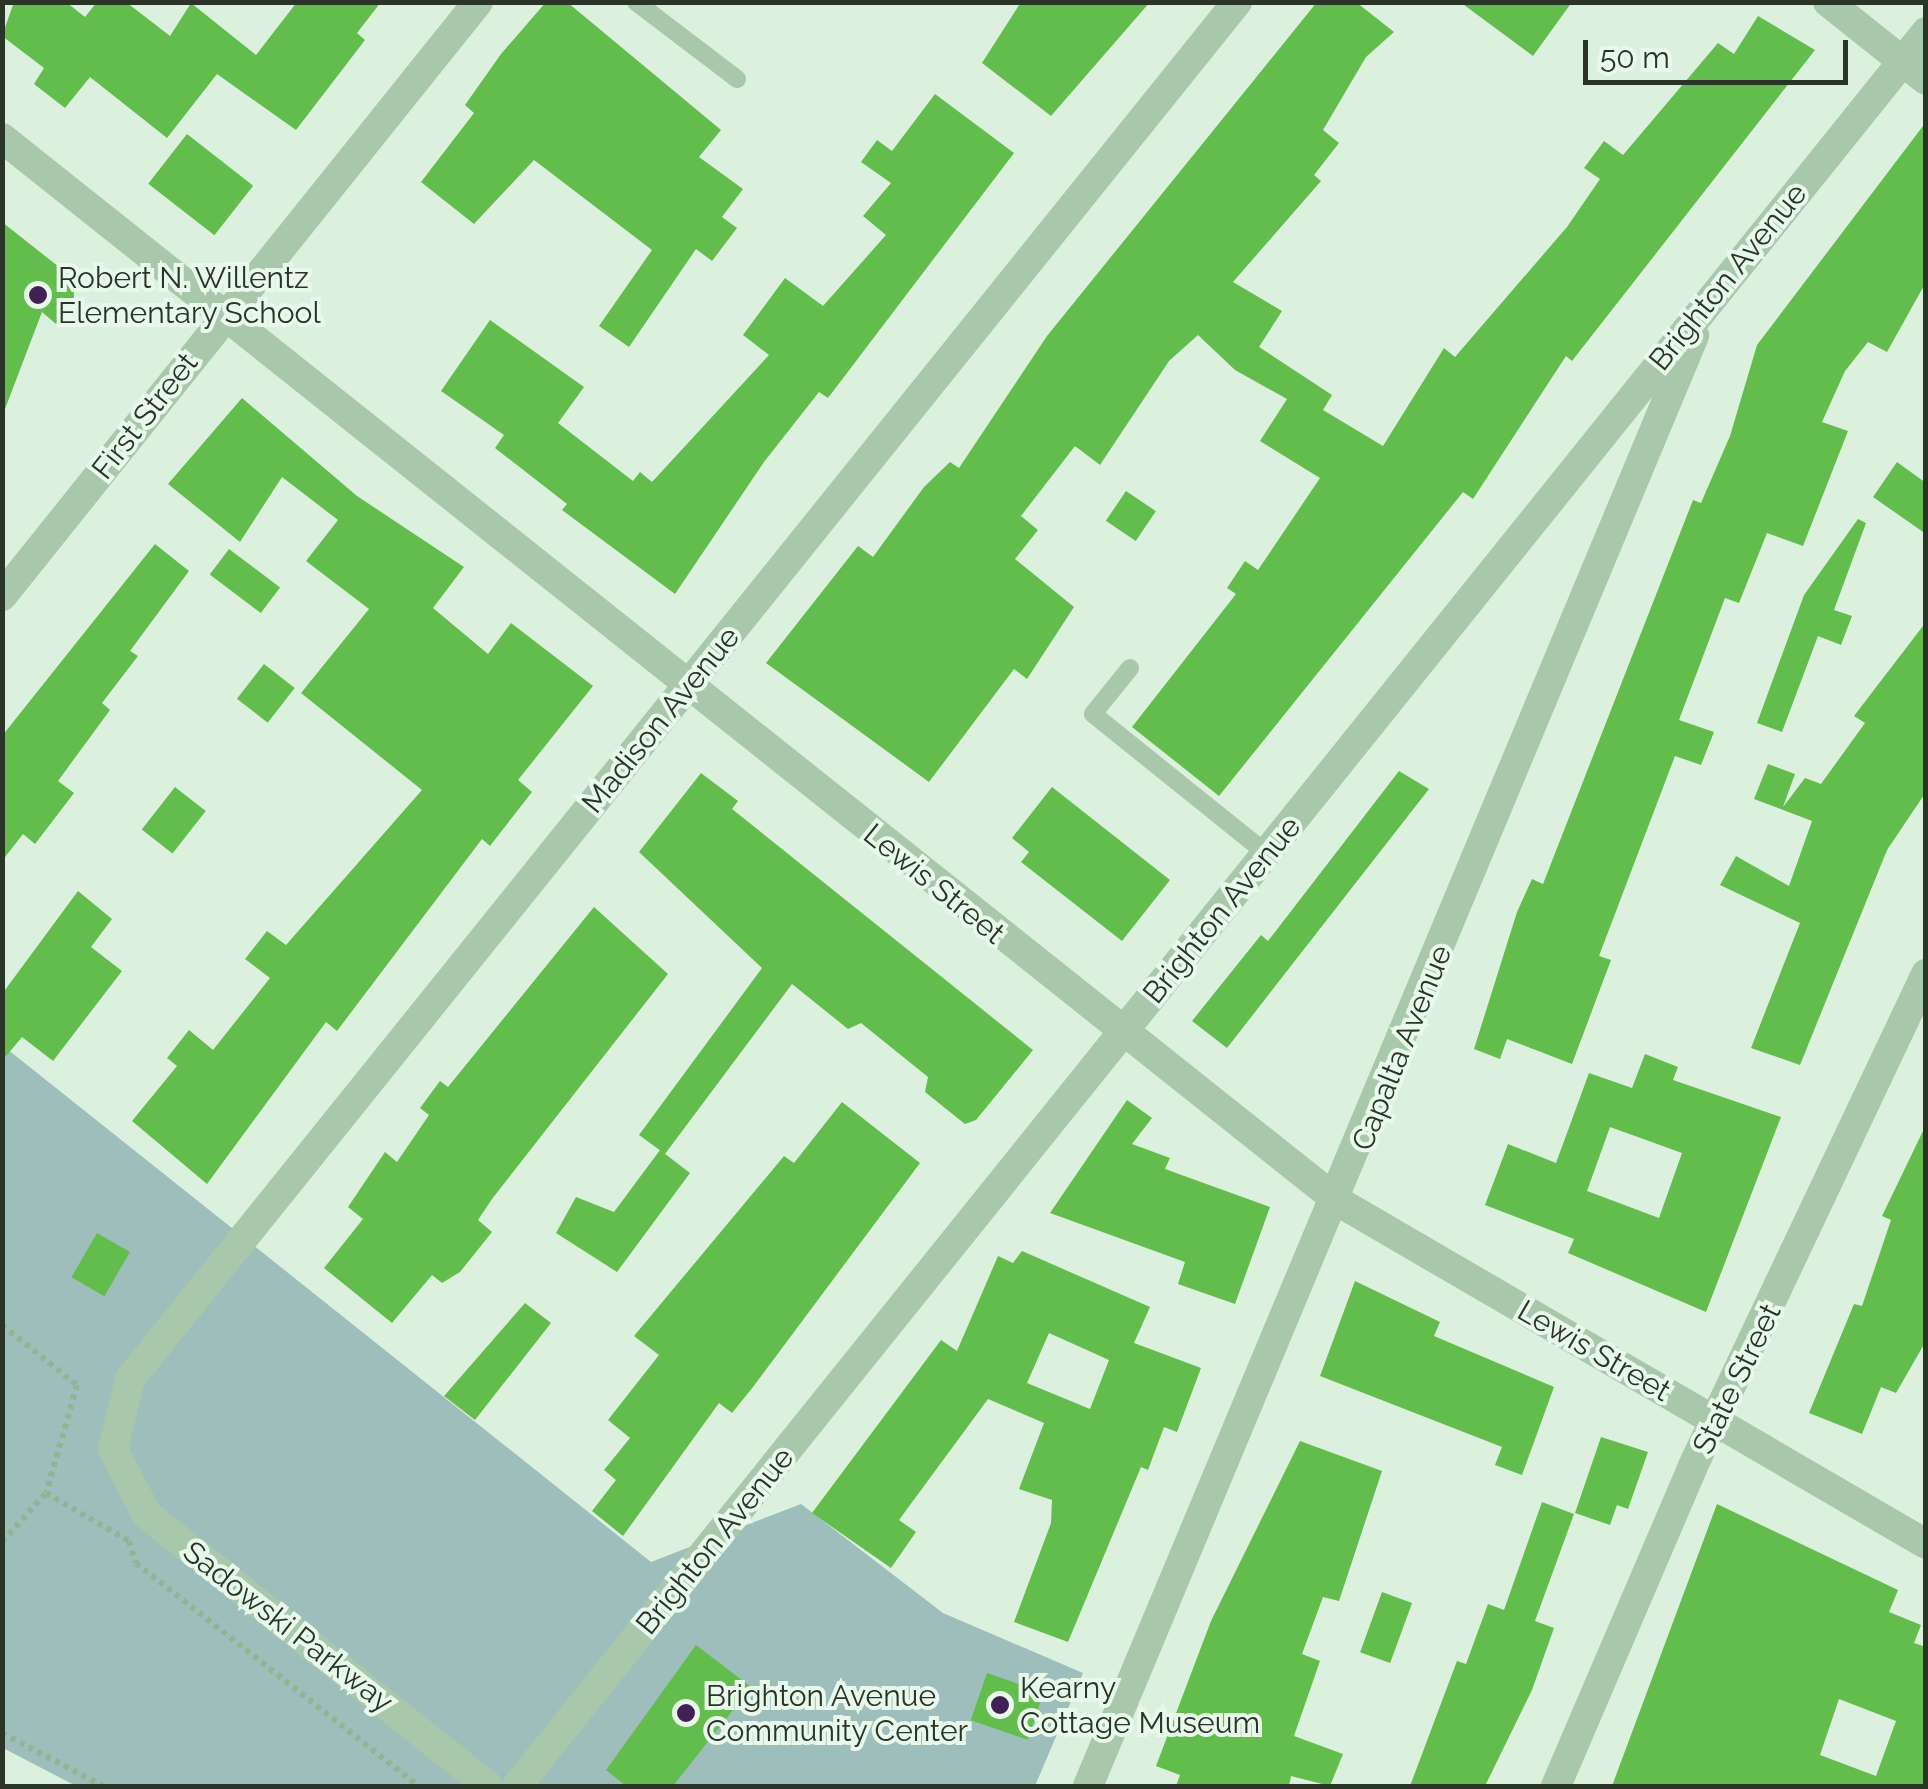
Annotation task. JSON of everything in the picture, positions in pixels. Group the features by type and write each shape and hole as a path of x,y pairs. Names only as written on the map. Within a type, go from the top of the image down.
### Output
{"street":[{"name":"First Street","path":"2,596 478,2"},
{"path":"1828,2 1914,71"},
{"name":"Madison Avenue","path":"112,1450 130,1379 1236,3"},
{"name":"Brighton Avenue","path":"517,1786 1706,305 1914,71 1926,32"},
{"name":"Lewis Street","path":"2,138 1338,1202 1926,1544"},
{"name":"Capalta Avenue","path":"1088,1786 1338,1202 1706,305"},
{"name":"State Street","path":"1556,1786 1926,974"},
{"name":"Sadowski Parkway","path":"112,1450 147,1515 488,1786"}],"lane":[{"path":"636,2 737,79"},
{"path":"1130,668 1093,714 1267,854"}],"path":[{"path":"2,1325 77,1385 46,1493 2,1542"},
{"path":"46,1493 130,1542 136,1563 418,1786"},
{"path":"2,1733 102,1786"}],"shaded area":[{"path":"2,1045 651,1562 801,1504 943,1613 1083,1673 1035,1786 76,1786 3,1748"}],"building":[{"path":"14,2 66,2 85,17 97,2 126,2 170,36 191,3 256,55 297,2 381,2 357,33 365,40 296,130 217,74 167,138 90,77 65,108 34,84 44,68 2,36"},
{"path":"546,2 567,2 721,130 699,157 743,189 722,217 737,228 712,261 696,249 629,347 599,326 652,250 534,160 474,224 421,182 474,113 465,105 501,54"},
{"path":"1021,2 1150,2 1051,116 982,63"},
{"path":"1317,2 1356,2 1394,32 1366,57 1323,130 1339,143 1314,175 1321,181 1233,282 1282,311 1259,347 1332,395 1323,410 1383,446 1444,348 1455,357 1567,227 1600,179 1584,168 1604,141 1623,155 1718,43 1734,54 1758,16 1815,50 1572,361 1566,356 1473,499 1463,492 1219,796 1132,727 1236,594 1227,588 1245,561 1258,570 1320,478 1260,441 1287,399 1235,370 1198,335 1169,361 1100,465 1075,446 1021,516 1038,530 1015,559 1074,607 1027,679 1014,669 929,782 766,663 858,546 873,557 924,487 950,462 959,468 1047,336"},
{"path":"1460,2 1572,2 1533,56"},
{"path":"935,94 1014,153 828,398 819,392 764,462 675,594 562,510 567,504 495,448 504,435 441,391 490,320 584,387 558,423 633,481 640,472 652,482 769,355 743,335 785,278 823,306 886,235 863,216 891,183 861,162 877,140 892,151"},
{"path":"1926,122 1926,282 1887,352 1868,342 1845,371 1822,422 1848,431 1803,546 1767,533 1739,603 1725,598 1679,720 1714,732 1701,765 1675,756 1599,956 1611,960 1572,1064 1507,1039 1500,1059 1474,1049 1517,912 1532,879 1543,884 1693,500 1701,503 1730,436 1757,345"},
{"path":"187,134 253,186 214,235 148,184"},
{"name":"Robert N. Willentz Elementary School","path":"2,222 73,278 74,297 56,324 42,312 5,409"},
{"path":"242,398 357,496 464,567 433,608 488,654 511,623 593,686 518,780 532,792 490,846 482,839 337,1031 326,1022 207,1184 132,1121 177,1066 167,1058 189,1030 213,1050 270,978 245,959 267,931 286,945 422,790 301,693 369,609 306,561 338,520 282,477 240,542 168,484"},
{"path":"1897,462 1926,483 1926,534 1873,497"},
{"path":"1126,491 1156,511 1136,541 1106,521"},
{"path":"1858,519 1866,523 1834,610 1852,616 1841,645 1818,636 1782,732 1757,723 1804,595"},
{"path":"155,544 189,571 130,651 138,656 102,703 110,710 58,781 74,793 35,844 23,834 2,861 2,736"},
{"path":"229,549 280,588 261,613 210,575"},
{"path":"1926,622 1926,792 1887,850 1800,1065 1751,1048 1800,923 1720,885 1736,856 1789,886 1812,821 1754,799 1768,764 1795,774 1783,807 1805,778 1821,784 1865,723 1854,716"},
{"path":"264,664 295,688 268,723 237,699"},
{"path":"1399,771 1429,789 1227,1048 1192,1021 1261,935 1268,941"},
{"path":"701,773 738,801 732,809 1033,1050 976,1120 965,1124 925,1092 928,1077 861,1023 848,1029 792,984 665,1154 639,1135 762,968 639,852"},
{"path":"175,787 206,811 172,854 142,830"},
{"path":"1052,787 1170,880 1122,941 1021,862 1029,852 1012,838"},
{"path":"78,891 112,919 91,947 122,971 53,1061 22,1037 2,1061 2,994"},
{"path":"594,907 668,974 492,1199 478,1220 492,1232 460,1272 442,1283 432,1275 392,1323 324,1268 363,1219 348,1207 385,1152 397,1162 429,1115 420,1108 440,1081 448,1087"},
{"path":"1645,1054 1678,1067 1673,1080 1781,1117 1706,1312 1568,1253 1574,1239 1485,1205 1508,1144 1556,1163 1589,1073 1632,1088","holes":["1610,1127 1682,1153 1659,1218 1587,1191"]},
{"path":"1127,1100 1152,1118 1132,1144 1170,1158 1165,1169 1270,1207 1235,1304 1178,1284 1185,1262 1050,1213"},
{"path":"842,1102 920,1163 753,1387 732,1413 719,1403 623,1536 592,1511 616,1480 604,1470 630,1438 608,1420 659,1355 634,1336 784,1156 794,1163"},
{"path":"1923,1131 1926,1341 1896,1393 1881,1387 1862,1434 1809,1413 1854,1304 1862,1306 1891,1220 1882,1216"},
{"path":"660,1150 690,1173 617,1272 556,1233 576,1197 614,1212"},
{"path":"97,1233 130,1252 104,1296 72,1277"},
{"path":"1022,1251 1150,1307 1134,1343 1201,1368 1177,1432 1164,1427 1148,1470 1141,1467 1068,1642 1014,1622 1051,1523 1052,1500 1019,1489 1044,1423 988,1399 899,1520 916,1532 891,1568 812,1513 941,1340 957,1351 998,1256 1013,1263","holes":["1049,1333 1109,1360 1090,1409 1027,1383"]},
{"path":"1355,1281 1440,1322 1434,1336 1554,1387 1522,1475 1495,1465 1502,1447 1320,1376"},
{"path":"525,1303 551,1323 475,1420 444,1396"},
{"path":"1601,1437 1648,1452 1628,1509 1617,1505 1610,1525 1575,1513"},
{"path":"1300,1441 1382,1471 1339,1601 1323,1597 1302,1654 1320,1661 1294,1736 1343,1754 1330,1786 1291,1776 1289,1786 1176,1786 1180,1775 1156,1766 1211,1621"},
{"path":"1542,1502 1574,1514 1535,1621 1554,1628 1532,1690 1485,1786 1410,1786 1457,1661 1466,1664 1488,1604 1504,1610"},
{"path":"1717,1504 1898,1590 1889,1612 1921,1625 1914,1643 1926,1647 1926,1786 1612,1786","holes":["1839,1699 1896,1721 1876,1776 1820,1755"]},
{"path":"1382,1592 1412,1603 1390,1663 1360,1652"},
{"name":"Brighton Avenue Community Center","path":"696,1645 751,1687 673,1786 626,1786 606,1770"},
{"path":"987,1673 1044,1693 1027,1740 971,1720"}],"place":[{"name":"Robert N. Willentz Elementary School","path":"38,295"},
{"name":"Kearny Cottage Museum","path":"1000,1705"},
{"name":"Brighton Avenue Community Center","path":"686,1713"}]}
